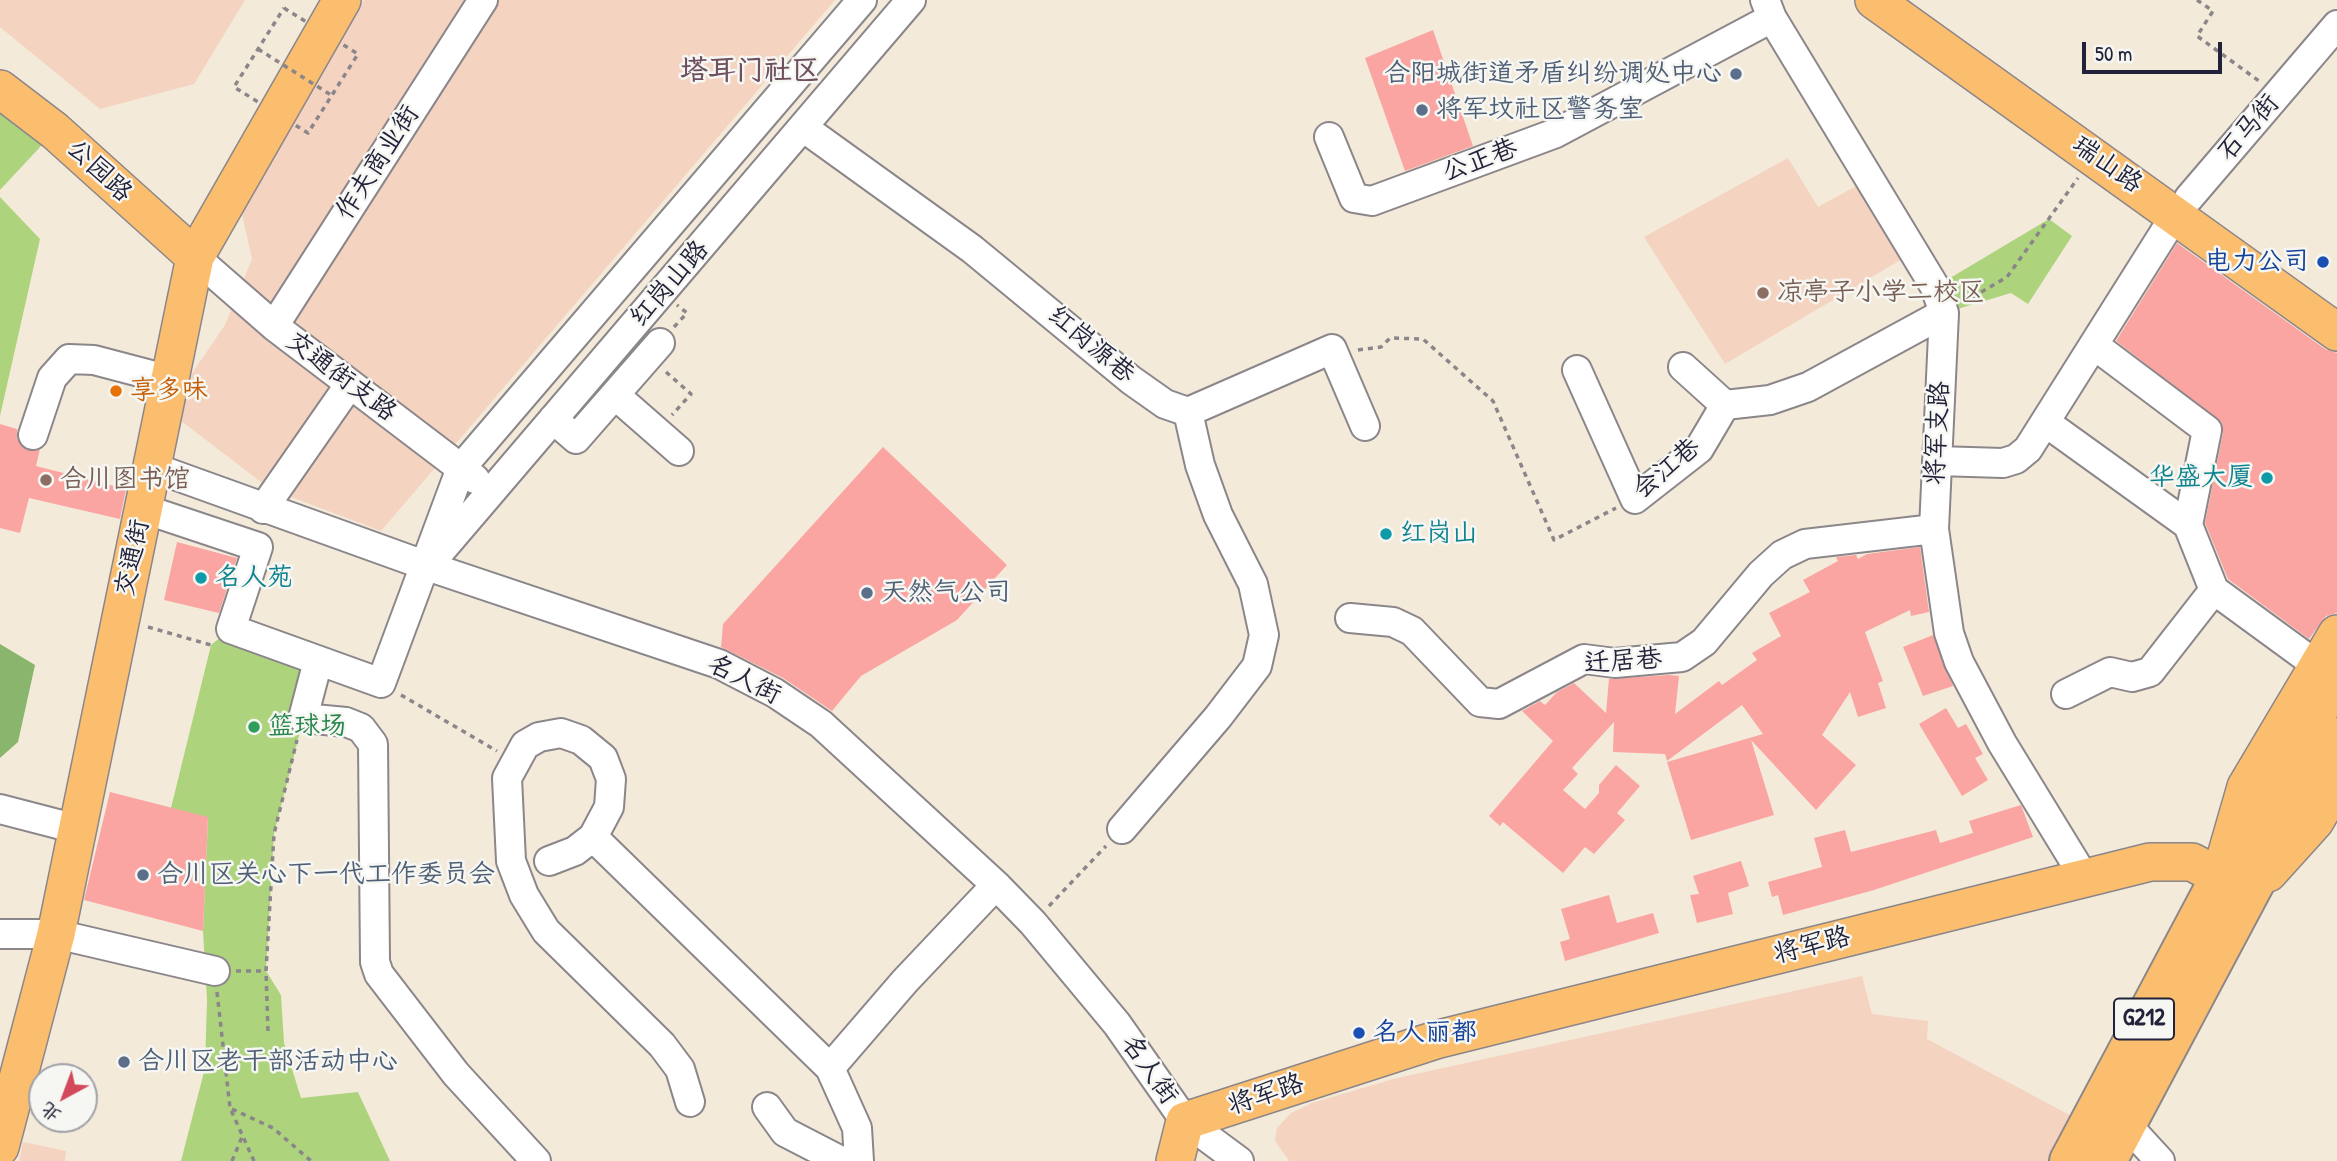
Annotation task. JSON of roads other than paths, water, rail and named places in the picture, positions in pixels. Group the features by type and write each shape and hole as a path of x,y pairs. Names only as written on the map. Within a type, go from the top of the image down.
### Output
{"highway":[{"name":"G212","path":"2107,1161 2235,886 2328,672"},
{"name":"G212","path":"2068,1161 2235,886 2337,737"}],"main road":[{"name":"交通街","path":"0,1147 56,934 195,257 342,0"},
{"name":"瑞山路","path":"1874,0 2094,156 2183,206 2337,306"},
{"name":"瑞山路","path":"1908,0 2183,206 2337,332"},
{"name":"公园路","path":"0,89 55,131 195,257"},
{"path":"2328,672 2337,634"},
{"path":"2235,886 2326,808 2337,783"},
{"name":"将军路","path":"1185,1121 1439,1039 2150,862 2192,862 2235,886"},
{"path":"1175,1161 1185,1121"}],"street":[{"name":"作夫商业街","path":"274,326 483,0"},
{"name":"红岗山路","path":"318,661 381,683 427,566 461,468 862,0"},
{"name":"红岗山路","path":"427,566 911,0"},
{"name":"公正巷","path":"1329,137 1354,198 1372,201 1556,133 1768,9"},
{"name":"将军支路","path":"1768,9 1935,287 1944,313 1934,529 1949,632 1959,662 2002,743 2084,877"},
{"name":"石马街","path":"1937,461 2003,463 2016,459 2028,449 2183,206 2337,25"},
{"name":"红岗源巷","path":"804,128 972,249 1130,380 1165,404 1188,412"},
{"name":"交通街支路","path":"195,257 274,326 491,492"},
{"path":"1683,367 1725,405 1770,400 1808,387 1944,313"},
{"path":"2094,345 2207,430 2188,525"},
{"path":"1122,829 1218,718 1257,666 1264,635 1253,584 1218,515 1200,465 1188,412 1332,349 1365,426"},
{"path":"553,419 576,439 654,350"},
{"path":"33,435 52,378 69,359 94,360 170,380"},
{"name":"会江巷","path":"1577,370 1634,499 1699,449 1725,405"},
{"path":"263,509 350,384"},
{"path":"615,395 679,451"},
{"path":"2045,422 2188,525 2214,590 2328,672"},
{"name":"名人街","path":"152,467 427,566 719,664 775,693 821,724 996,885 1033,923 1117,1024 1185,1121 1238,1161"},
{"path":"159,514 258,547 231,629 318,661 303,718 346,722 361,728 373,744 375,962 379,974 456,1074 536,1161"},
{"name":"迁居巷","path":"1350,618 1393,622 1412,631 1480,702 1499,704 1584,659 1615,663 1682,657 1704,642 1761,574 1782,555 1805,544 1934,529"},
{"path":"2066,694 2110,672 2132,677 2150,672 2214,590"},
{"path":"549,861 575,851 593,837 610,807 611,779 603,758 581,740 561,733 539,737 525,745 507,778 511,861 524,895 546,930 662,1045 680,1069 690,1102"},
{"path":"0,808 77,829"},
{"path":"593,837 830,1068 857,1128 859,1161"},
{"path":"830,1068 905,981 996,885"},
{"path":"0,934 56,934 215,971"},
{"path":"767,1108 785,1132 841,1161"},
{"path":"2126,1125 2160,1161"}],"place":[{"name":"合阳城街道矛盾纠纷调处中心","path":"1736,74"},
{"name":"将军坟社区警务室","path":"1422,110"},
{"name":"电力公司","path":"2323,262"},
{"name":"凉亭子小学二校区","path":"1763,293"},
{"name":"享多味","path":"116,391"},
{"name":"华盛大厦","path":"2267,478"},
{"name":"合川图书馆","path":"46,480"},
{"name":"红岗山","path":"1386,534"},
{"name":"名人苑","path":"201,578"},
{"name":"天然气公司","path":"867,593"},
{"name":"篮球场","path":"254,727"},
{"name":"合川区关心下一代工作委员会","path":"143,875"},
{"name":"名人丽都","path":"1359,1033"},
{"name":"合川区老干部活动中心","path":"124,1062"}],"district":[{"name":"塔耳门社区","path":"750,72"}]}
